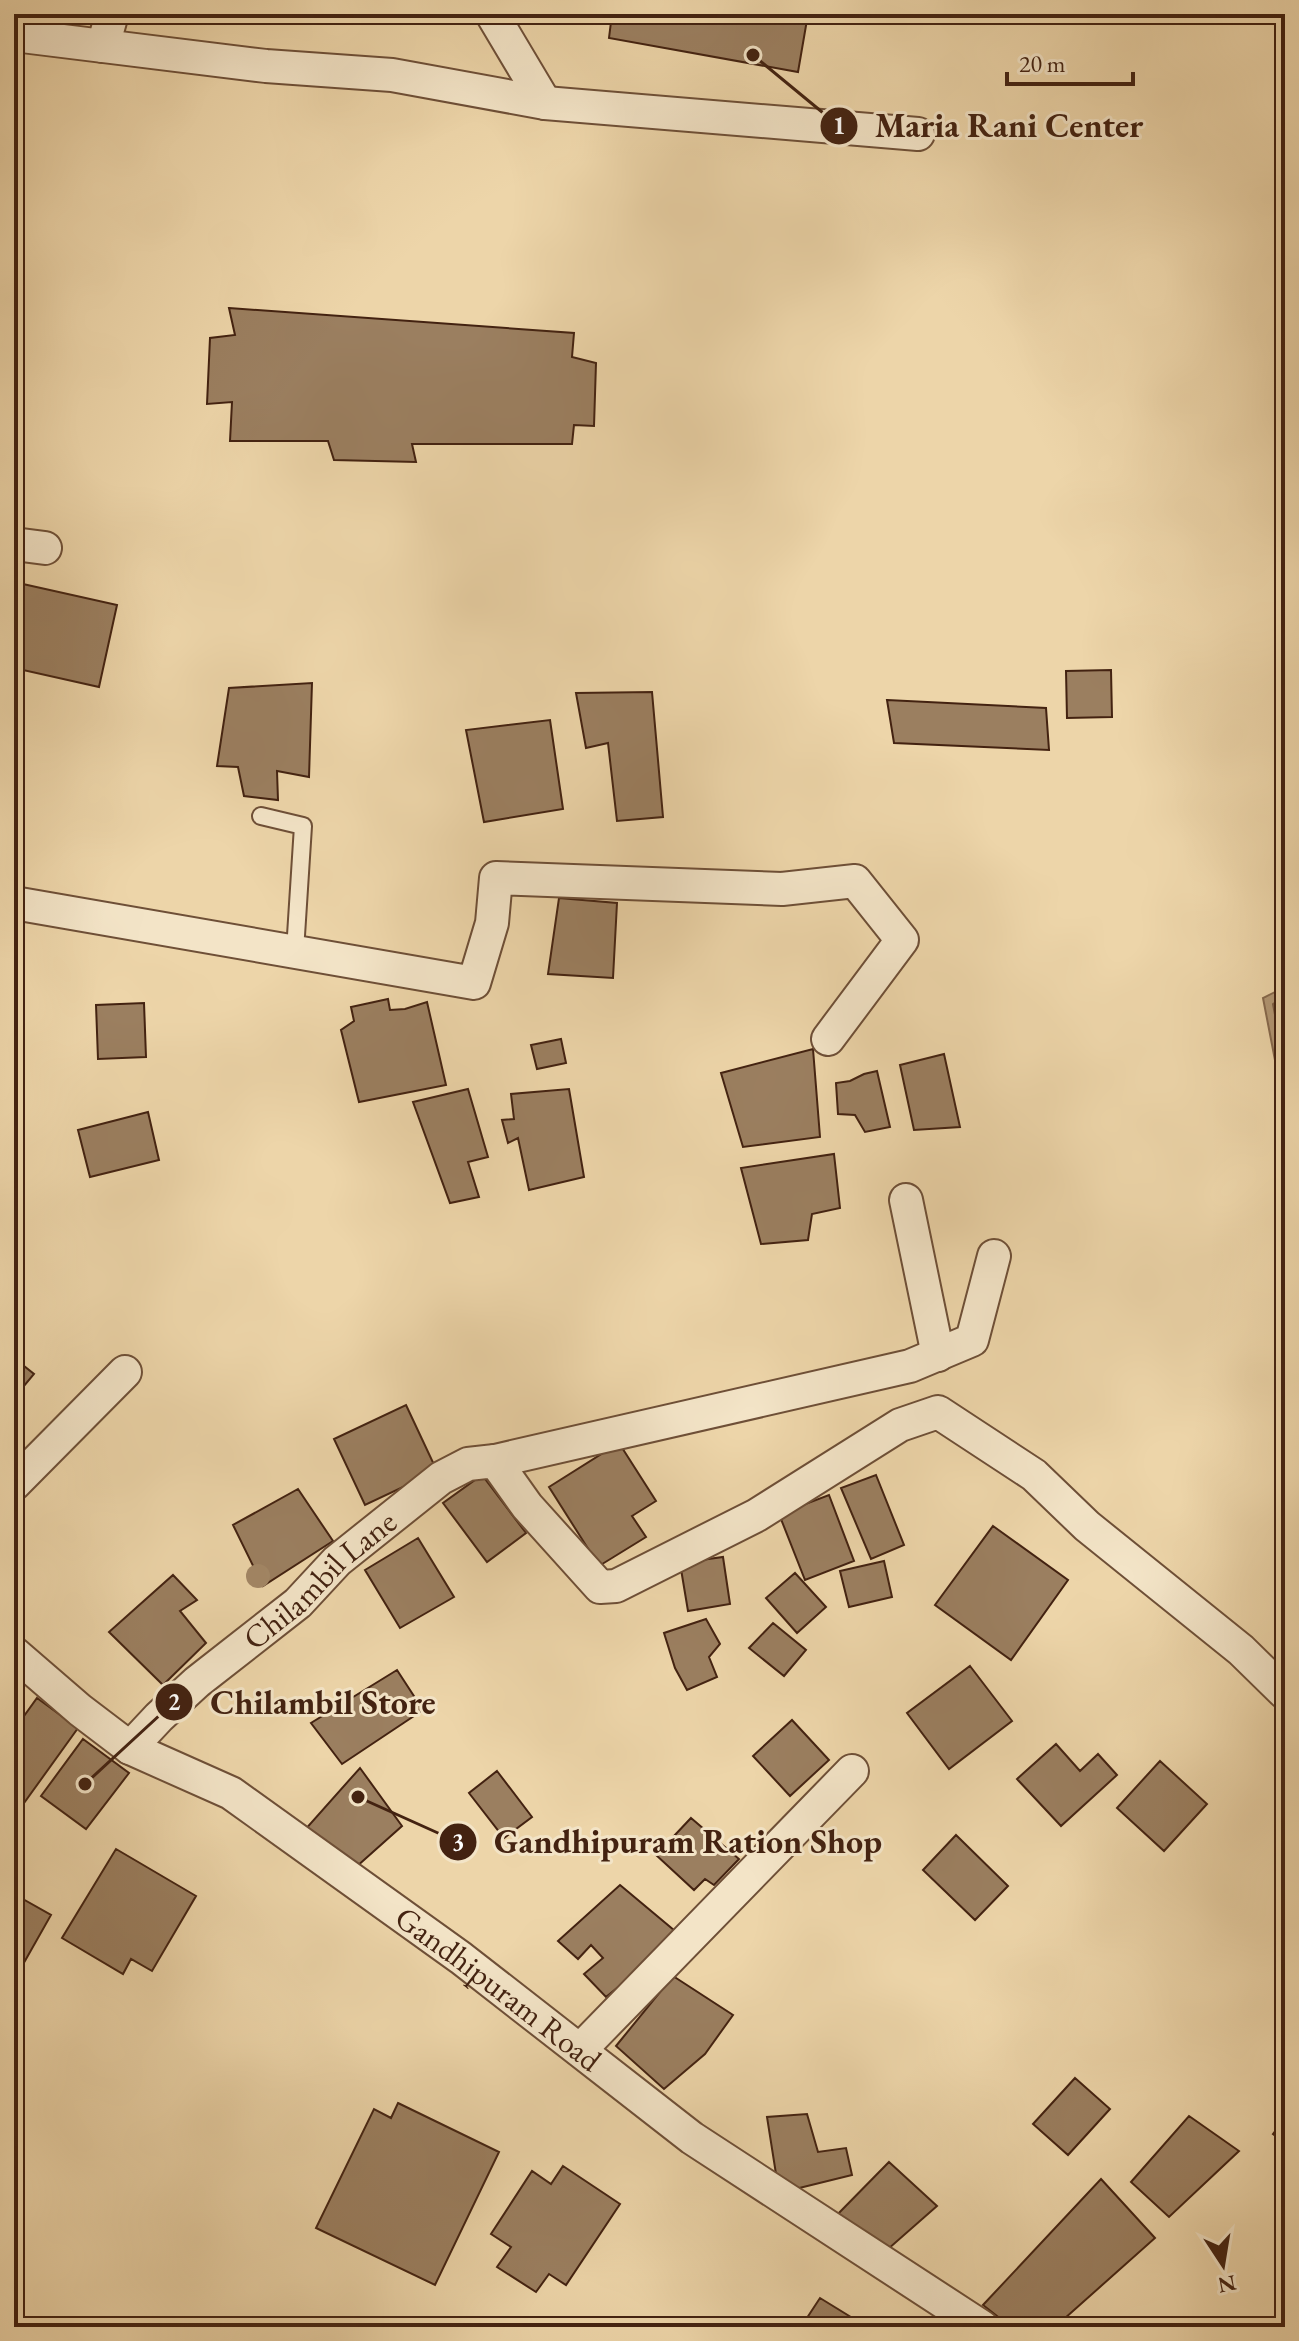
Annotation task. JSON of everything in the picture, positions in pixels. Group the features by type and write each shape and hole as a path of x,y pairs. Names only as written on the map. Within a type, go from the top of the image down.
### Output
{"street":[{"path":"103,46 112,14"},
{"path":"492,14 545,103"},
{"path":"14,35 266,66 392,75 545,103 918,134"},
{"path":"14,903 474,983 492,923 496,878 782,889 855,881 902,940 828,1039"},
{"path":"906,1200 938,1355"},
{"name":"Chilambil Lane","path":"130,1748 197,1682 298,1603 337,1561 441,1478 468,1464 495,1461 901,1368 938,1355 972,1340 994,1256"},
{"path":"901,1368 917,1419"},
{"path":"14,1484 125,1372"},
{"path":"495,1461 527,1506 600,1587 616,1586 757,1515 900,1425 938,1412 1034,1475 1087,1526 1241,1650 1285,1693"},
{"name":"Gandhipuram Road","path":"14,1653 130,1748 231,1793 461,1958 692,2138 982,2327"},
{"path":"580,2050 852,1771"}],"lane":[{"path":"261,816 303,826 295,951"}],"water":[{"path":"1285,987 1285,1112 1263,998"}],"building":[{"path":"612,14 808,14 798,72 609,38"},
{"path":"229,308 574,333 572,357 596,363 594,426 574,425 572,444 412,444 416,462 334,460 328,441 230,441 232,402 207,404 210,338 235,335"},
{"path":"14,582 117,605 99,687 14,668"},
{"path":"1111,670 1112,717 1067,718 1066,671"},
{"path":"312,683 309,777 277,771 278,800 244,796 238,767 217,766 229,688"},
{"path":"652,692 663,817 617,821 608,743 586,748 576,693"},
{"path":"887,700 1046,708 1049,750 894,743"},
{"path":"550,720 563,809 484,822 466,730"},
{"path":"559,898 617,903 613,978 548,974"},
{"path":"388,999 390,1010 427,1002 446,1085 359,1102 341,1030 354,1021 351,1007"},
{"path":"144,1003 146,1057 98,1059 96,1005"},
{"path":"561,1039 566,1063 537,1069 531,1045"},
{"path":"813,1049 820,1137 743,1147 721,1073"},
{"path":"944,1054 960,1127 914,1130 900,1065"},
{"path":"877,1071 890,1127 865,1132 855,1115 838,1114 836,1083"},
{"path":"468,1089 488,1157 468,1162 479,1197 450,1203 413,1102"},
{"path":"569,1089 584,1177 529,1190 518,1138 508,1143 502,1120 514,1119 511,1094"},
{"path":"148,1112 159,1160 90,1177 78,1130"},
{"path":"834,1154 840,1208 812,1214 808,1240 761,1244 741,1168"},
{"path":"14,1358 34,1374 14,1398"},
{"path":"406,1405 437,1471 365,1505 334,1439"},
{"path":"619,1443 656,1501 632,1516 646,1537 599,1566 549,1487"},
{"path":"482,1475 526,1533 487,1562 443,1503"},
{"path":"876,1475 904,1545 871,1559 841,1488"},
{"path":"298,1489 333,1541 263,1586 233,1525"},
{"path":"829,1495 854,1561 805,1580 779,1514"},
{"path":"993,1526 1068,1580 1011,1660 935,1605"},
{"path":"418,1538 454,1597 400,1628 365,1570"},
{"path":"723,1557 730,1604 688,1611 680,1563"},
{"path":"884,1561 892,1597 849,1607 840,1571"},
{"path":"795,1573 826,1607 797,1633 766,1598"},
{"path":"173,1575 197,1600 180,1611 206,1643 163,1685 109,1632"},
{"path":"706,1619 720,1644 709,1657 717,1677 687,1690 675,1668 664,1633"},
{"path":"773,1623 806,1650 784,1676 749,1648"},
{"path":"970,1666 1012,1721 949,1769 907,1713"},
{"path":"397,1670 423,1710 342,1764 311,1723"},
{"path":"37,1698 78,1728 14,1817 14,1730"},
{"path":"792,1720 829,1760 790,1796 753,1756"},
{"path":"83,1739 129,1773 86,1829 41,1796"},
{"path":"1056,1744 1080,1771 1098,1754 1117,1775 1061,1826 1017,1779"},
{"path":"1160,1761 1207,1804 1164,1851 1117,1808"},
{"path":"360,1768 402,1826 355,1868 303,1832"},
{"path":"497,1771 532,1817 504,1838 469,1793"},
{"path":"691,1818 739,1859 714,1885 705,1879 694,1890 656,1855"},
{"path":"956,1835 1008,1886 975,1920 923,1870"},
{"path":"116,1849 196,1896 152,1971 131,1959 123,1974 62,1938"},
{"path":"620,1885 681,1936 606,1997 584,1974 603,1958 591,1945 578,1959 558,1941"},
{"path":"14,1894 51,1915 17,1975 14,1973"},
{"path":"673,1976 733,2015 705,2054 664,2089 616,2046"},
{"path":"1075,2078 1110,2109 1068,2155 1033,2124"},
{"path":"398,2103 499,2152 435,2285 316,2228 374,2109 391,2118"},
{"path":"807,2114 818,2152 846,2148 852,2175 779,2193 767,2117"},
{"path":"1189,2116 1239,2151 1169,2217 1131,2182"},
{"path":"1285,2118 1285,2143 1273,2134"},
{"path":"889,2162 937,2206 879,2257 833,2219"},
{"path":"563,2166 620,2204 566,2285 549,2274 536,2292 497,2267 511,2247 491,2234 532,2171 551,2184"},
{"path":"1101,2179 1155,2238 1055,2327 1011,2327 983,2305"},
{"path":"820,2298 867,2327 801,2327"}],"place":[{"name":"Maria Rani Center","path":"753,55"},
{"name":"Chilambil Store","path":"85,1784"},
{"name":"Gandhipuram Ration Shop","path":"358,1797"}]}
